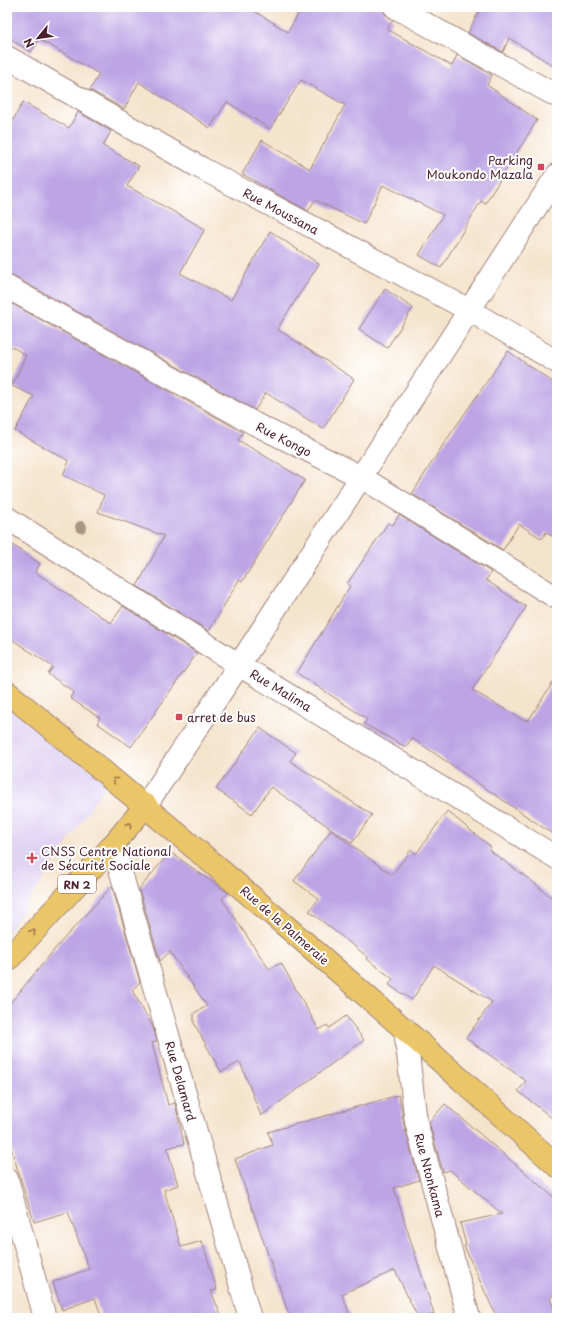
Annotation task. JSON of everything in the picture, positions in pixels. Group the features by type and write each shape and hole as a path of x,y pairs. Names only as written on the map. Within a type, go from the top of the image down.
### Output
{"main road":[{"name":"Rue de la Palmeraie","path":"7,692 146,805 405,1029 557,1166"},
{"name":"RN 2","path":"7,961 113,845 146,805"}],"street":[{"path":"395,7 557,96"},
{"name":"Rue Moussana","path":"7,57 201,168 469,310 557,362"},
{"path":"146,805 239,665 557,175"},
{"name":"Rue Kongo","path":"7,287 255,424 361,477 557,598"},
{"name":"Rue Malima","path":"7,518 239,665 557,858"},
{"name":"Rue Delamard","path":"113,845 250,1318"},
{"name":"Rue Ntonkama","path":"405,1029 416,1122 469,1318"},
{"path":"7,1179 45,1318"}],"shaded area":[{"name":"CNSS Centre National de Sécurité Sociale","path":"7,701 107,783 7,934"}],"building":[{"path":"7,7 248,7 288,32 302,7 383,7 385,14 393,20 387,29 452,66 457,55 492,75 487,85 537,120 485,204 481,201 441,268 419,255 443,215 383,185 364,224 315,200 308,211 242,174 262,140 310,169 345,105 301,80 270,129 227,102 210,128 139,82 124,109 90,90 99,74 39,39 31,52 7,37"},
{"path":"481,7 557,7 557,68 509,38 503,52 468,33"},
{"path":"23,102 69,128 78,112 111,131 103,146 139,166 127,186 205,229 180,273 231,300 270,231 319,264 277,329 354,379 323,429 266,393 255,410 13,276 7,275 7,131"},
{"path":"385,289 413,308 387,348 359,329"},
{"path":"7,301 243,432 238,440 305,480 242,582 239,580 209,631 137,586 164,536 98,512 104,495 63,475 69,461 15,431 34,396 12,386 26,355 7,344"},
{"path":"508,351 557,385 557,539 546,532 542,539 519,524 503,550 412,494 443,445"},
{"path":"399,515 491,572 486,580 526,607 472,690 523,720 528,721 557,676 557,837 412,738 406,747 364,724 367,719 297,673 350,586 347,584 388,523 393,525"},
{"path":"7,541 40,564 35,572 111,623 123,606 197,653 131,747 97,723 100,718 70,698 74,692 48,674 53,667 7,636"},
{"path":"260,728 296,753 290,761 372,815 352,843 271,787 252,814 216,789"},
{"path":"447,811 491,847 489,850 533,882 557,902 557,1122 518,1091 526,1081 466,1038 492,1002 434,965 412,1000 389,985 393,979 367,959 368,957 309,911 319,899 294,881 331,830 392,875 411,850 416,854"},
{"path":"170,852 228,893 222,899 269,969 281,963 319,1030 327,1025 329,1028 346,1016 364,1040 261,1116 240,1062 221,1072 194,1023 194,1013 207,1006 170,952 160,961 139,889"},
{"path":"112,886 140,982 132,990 153,1027 157,1041 152,1043 168,1105 175,1103 184,1144 167,1148 178,1185 164,1190 181,1247 202,1241 217,1290 211,1291 222,1318 102,1318 95,1298 62,1310 53,1282 89,1269 68,1212 34,1222 7,1135 7,1007 60,943"},
{"path":"399,1095 404,1125 419,1180 394,1188 434,1314 424,1318 418,1318 395,1270 342,1294 351,1318 290,1318 235,1159 273,1145 268,1132"},
{"path":"445,1104 557,1200 557,1292 550,1298 557,1318 497,1318 464,1246 466,1245 460,1223 502,1214 450,1170 443,1172 429,1122"}],"place":[{"name":"Parking Moukondo Mazala","path":"541,167"},
{"name":"arret de bus","path":"179,717"},
{"name":"CNSS Centre National de Sécurité Sociale","path":"32,858"}]}
